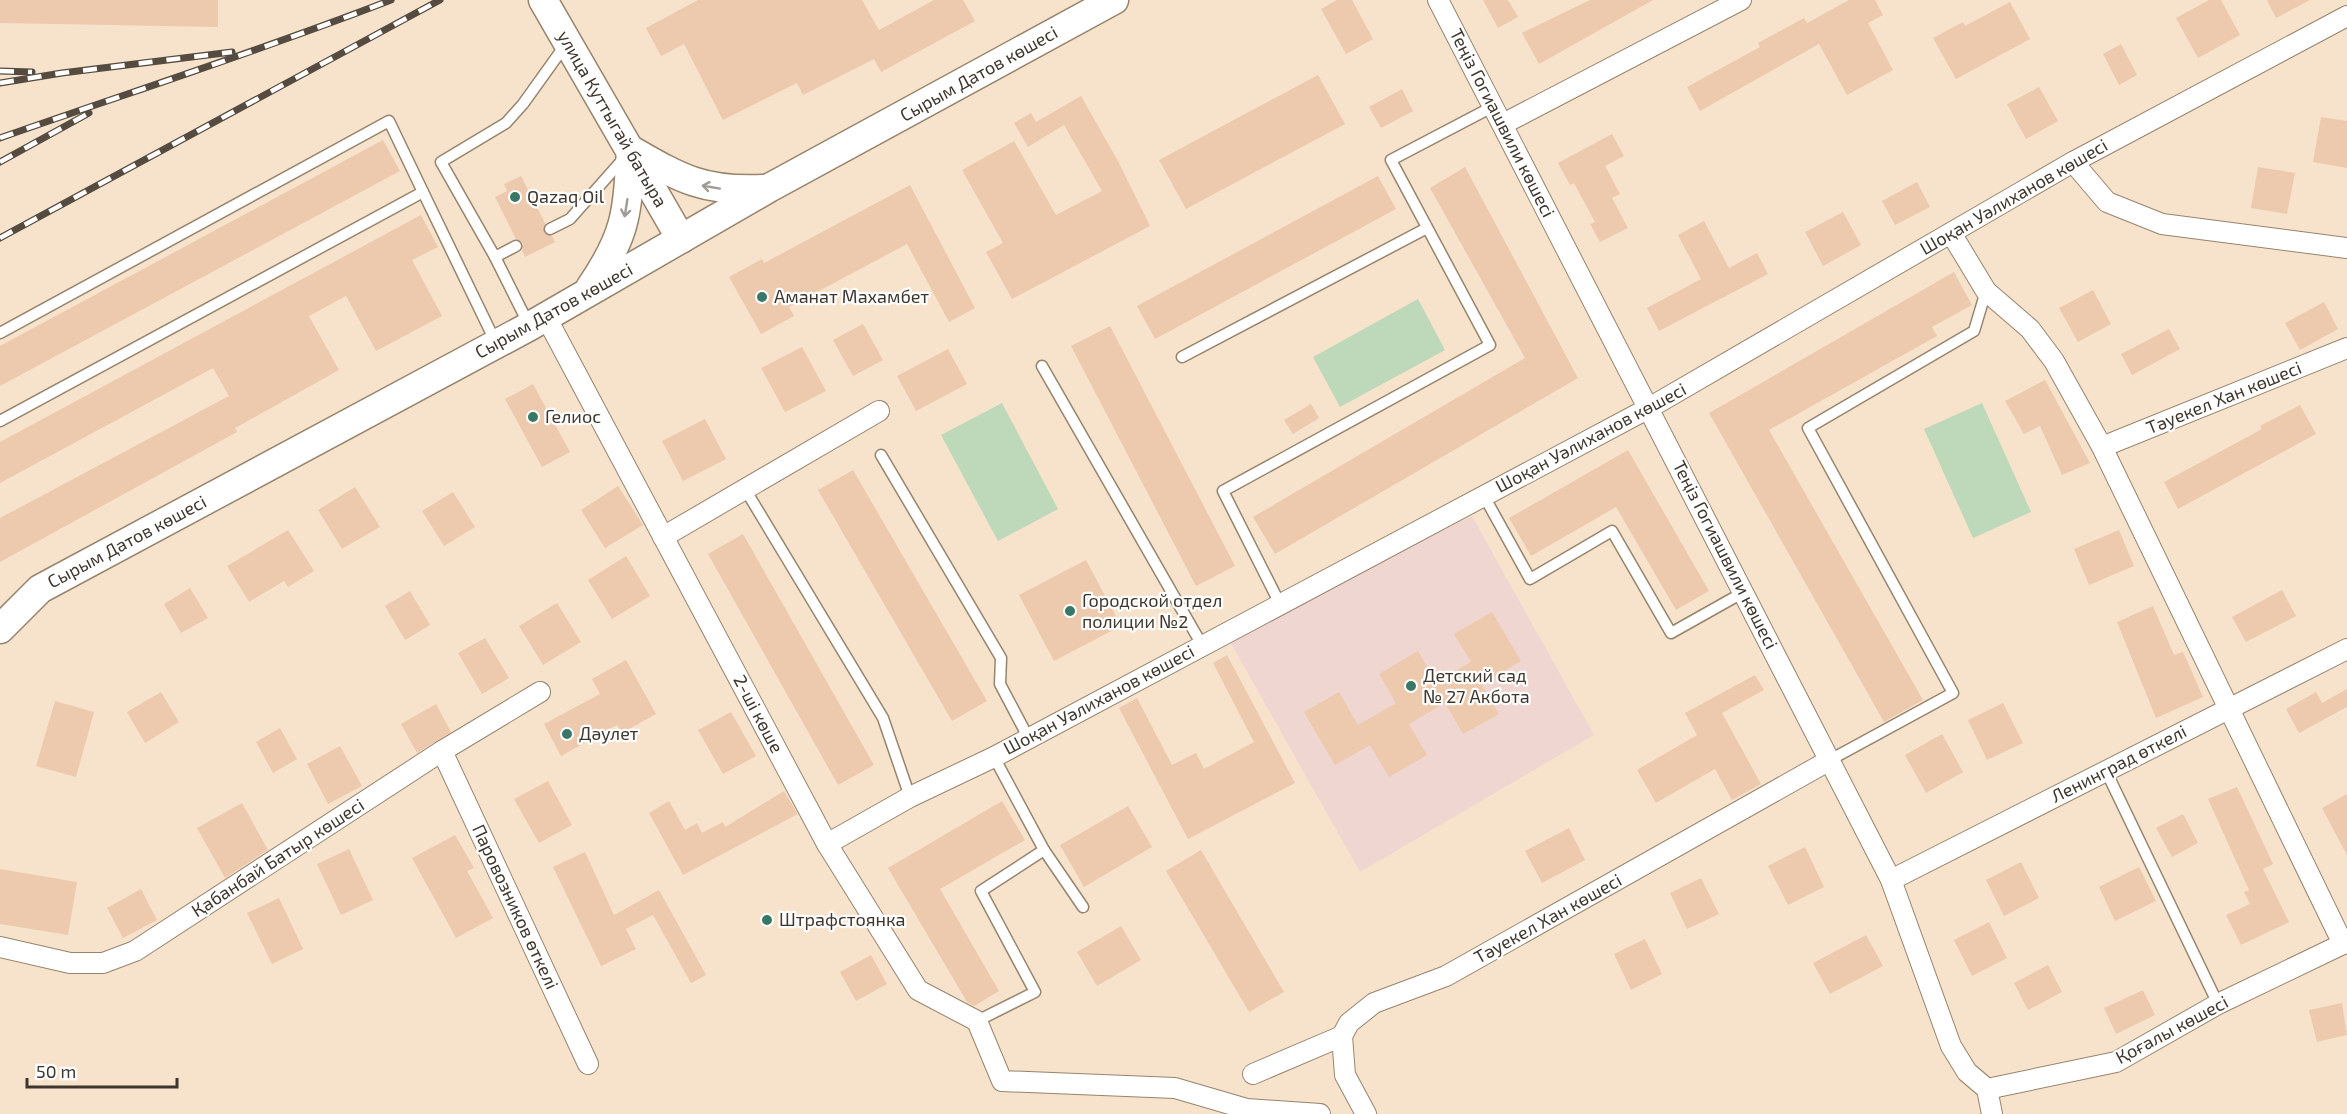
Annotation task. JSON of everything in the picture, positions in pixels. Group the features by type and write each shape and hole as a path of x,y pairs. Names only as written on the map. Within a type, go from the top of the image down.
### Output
{"main road":[{"name":"улица Куттыгай батыра","path":"543,0 681,239"},
{"name":"Сырым Датов көшесі","path":"0,628 40,589 538,321 769,188 1114,0"},
{"path":"586,293 611,258 622,232 628,202 631,150 675,176 704,186 732,191 769,188"}],"street":[{"name":"Теңіз Гогиашвили көшесі","path":"1438,0 1892,880 1951,1046 1967,1072 1986,1089"},
{"path":"1503,124 1741,0"},
{"name":"Шоқан Уәлиханов көшесі","path":"827,844 910,797 994,757 1649,408 2073,162 2347,16"},
{"path":"2073,162 2107,202 2162,224 2347,248"},
{"path":"1951,233 1986,291 2030,329 2054,361 2102,447 2227,710 2345,943"},
{"name":"2-ші көше","path":"538,321 663,537 827,844 918,990 976,1022"},
{"name":"Тәуекел Хан көшесі","path":"2102,447 2347,348"},
{"path":"663,537 879,411"},
{"name":"Ленинград өткелі","path":"1892,880 2347,649"},
{"name":"Қабанбай Батыр көшесі","path":"0,947 70,963 103,963 135,951 442,751 540,692"},
{"name":"Паровозников өткелі","path":"442,751 588,1064"},
{"name":"Тәуекел Хан көшесі","path":"1342,1036 1349,1023 1374,1003 1446,976 1830,760"},
{"name":"Қоғалы көшесі","path":"1986,1089 2115,1062 2218,1005 2345,943"},
{"path":"976,1022 1002,1081 1175,1088 1247,1109 1320,1114"},
{"path":"1253,1074 1342,1036 1345,1075 1366,1114"},
{"path":"1986,1089 1992,1114"}],"lane":[{"path":"538,321 495,257 441,162 506,123 523,104 568,42"},
{"path":"1280,604 1223,491 1490,345 1391,160 1494,106"},
{"path":"0,333 388,121 497,343"},
{"path":"550,229 570,219 631,150"},
{"path":"0,421 423,192"},
{"path":"1182,357 1427,228"},
{"path":"495,257 516,246"},
{"path":"1830,760 1953,693 1808,428 1974,331 1986,291"},
{"path":"1042,366 1202,645"},
{"path":"881,455 1000,658 1000,684 1028,737"},
{"path":"746,489 883,718 910,797"},
{"path":"1484,496 1530,579 1612,531 1671,633 1744,592"},
{"path":"994,757 1044,850 1083,908"},
{"path":"2106,771 2218,1005"},
{"path":"976,1022 1035,992 981,891 1044,850"}],"shaded area":[{"name":"Детский сад № 27 Акбота","path":"1472,516 1594,735 1360,872 1228,638"}],"green space":[{"path":"1418,299 1445,350 1340,407 1313,357"},
{"path":"1002,403 1058,509 998,541 941,435"},
{"path":"1982,403 2031,512 1973,538 1924,429"}],"building":[{"path":"0,0 218,0 218,27 0,23"},
{"path":"698,0 862,0 879,30 934,0 963,0 975,21 881,72 874,59 803,95 797,83 723,120 684,44 661,56 646,28"},
{"path":"1337,0 1352,0 1373,39 1346,54 1321,9"},
{"path":"1483,0 1508,0 1518,17 1498,28"},
{"path":"1590,0 1653,0 1539,64 1522,33"},
{"path":"1849,0 1875,0 1883,15 1868,23 1893,70 1847,95 1819,44 1700,111 1687,87 1760,47 1758,43 1804,18 1807,23"},
{"path":"2209,0 2221,0 2240,35 2198,58 2176,18"},
{"path":"2267,0 2310,0 2276,18"},
{"path":"2010,2 2030,39 1956,79 1933,38 1963,22 1965,26"},
{"path":"2121,44 2137,75 2119,85 2103,54"},
{"path":"1318,75 1345,124 1186,209 1159,160"},
{"path":"2039,87 2058,121 2026,139 2007,104"},
{"path":"1402,89 1413,111 1381,128 1369,107"},
{"path":"1081,96 1119,163 1150,226 1012,299 986,252 1003,243 962,170 1014,141 1056,215 1102,191 1064,125 1028,147 1014,123 1031,113 1036,122"},
{"path":"2321,117 2347,121 2347,168 2313,162"},
{"path":"1612,134 1624,156 1605,166 1620,194 1612,198 1628,228 1600,242 1590,224 1595,222 1574,183 1570,185 1558,163"},
{"path":"383,140 400,171 0,386 0,346"},
{"path":"1465,167 1578,378 1275,554 1253,517 1525,358 1430,188"},
{"path":"2258,167 2295,173 2287,214 2251,208"},
{"path":"521,176 545,223 544,233 552,236 555,242 525,257 522,250 523,243 516,239 495,197 507,191 504,184"},
{"path":"1378,176 1396,209 1155,339 1137,306"},
{"path":"1917,182 1930,207 1895,225 1882,201"},
{"path":"910,185 975,308 949,322 907,244 789,307 794,316 761,334 729,277 762,259 764,263"},
{"path":"1843,212 1861,245 1823,266 1805,232"},
{"path":"421,215 438,247 412,260 442,316 376,351 346,296 309,316 339,370 235,428 237,432 0,562 0,518 229,396 213,368 0,483 0,442"},
{"path":"1704,221 1729,268 1757,253 1768,274 1659,331 1647,308 1701,279 1678,235"},
{"path":"1954,272 1972,305 1932,327 1937,336 1769,430 1923,700 1884,722 1709,413"},
{"path":"2093,290 2111,324 2078,342 2059,308"},
{"path":"2324,302 2338,329 2300,350 2285,323"},
{"path":"863,324 883,360 853,376 833,340"},
{"path":"1110,326 1235,566 1196,586 1071,346"},
{"path":"2169,329 2180,349 2132,375 2121,354"},
{"path":"802,347 826,391 785,412 761,368"},
{"path":"948,349 967,384 916,411 897,376"},
{"path":"2045,380 2090,463 2062,475 2040,426 2024,434 2005,401"},
{"path":"533,384 570,452 542,467 505,399"},
{"path":"1311,404 1319,418 1293,434 1284,420"},
{"path":"2300,405 2316,434 2178,509 2164,482 2262,429 2260,426"},
{"path":"705,419 726,459 683,481 662,441"},
{"path":"1628,450 1709,591 1676,610 1616,507 1531,556 1509,518"},
{"path":"853,470 987,701 952,721 818,490"},
{"path":"618,486 643,525 605,548 581,510"},
{"path":"355,487 380,527 342,549 318,510"},
{"path":"453,492 475,527 444,546 422,511"},
{"path":"288,530 314,571 288,587 284,581 249,602 227,566"},
{"path":"2119,530 2134,566 2089,585 2074,549"},
{"path":"743,534 874,765 838,785 708,554"},
{"path":"626,556 650,596 612,619 588,580"},
{"name":"Городской отдел полиции №2","path":"1086,560 1121,626 1054,661 1019,595"},
{"path":"190,588 208,618 181,633 164,604"},
{"path":"2282,590 2296,616 2246,642 2232,617"},
{"path":"410,591 430,625 405,640 385,606"},
{"path":"557,603 581,642 543,665 519,626"},
{"path":"2153,606 2174,655 2183,652 2203,697 2156,718 2117,622"},
{"path":"1492,612 1521,661 1481,684 1499,714 1463,734 1445,703 1409,724 1427,755 1389,777 1370,745 1335,765 1304,712 1339,692 1358,725 1396,703 1379,674 1418,651 1436,682 1471,662 1454,634"},
{"path":"485,638 509,678 482,694 458,653"},
{"path":"1227,655 1295,783 1188,839 1119,708 1137,698 1172,765 1196,753 1204,769 1254,742 1213,663"},
{"path":"626,660 656,714 622,733 617,725 561,756 544,724 600,694 592,679"},
{"path":"1755,675 1764,690 1722,713 1761,784 1732,800 1715,769 1656,803 1637,770 1697,735 1685,713"},
{"path":"2347,689 2347,707 2299,733 2286,709 2316,692 2322,703"},
{"path":"161,692 179,722 145,743 127,712"},
{"path":"55,701 94,712 76,777 36,766"},
{"path":"2003,703 2023,743 1987,760 1968,720"},
{"path":"436,704 451,732 417,753 401,724"},
{"path":"731,712 756,756 723,774 698,730"},
{"path":"280,728 297,759 273,773 256,742"},
{"path":"1942,734 1963,772 1926,793 1905,755"},
{"path":"340,746 362,786 328,804 307,764"},
{"path":"548,781 572,825 539,843 514,799"},
{"path":"2237,787 2273,864 2263,869 2289,922 2241,945 2226,915 2250,904 2244,892 2249,890 2208,799"},
{"path":"784,791 798,814 683,875 649,813 669,801 685,830 697,823 702,833 723,822 725,827"},
{"path":"2347,794 2347,855 2322,808"},
{"path":"1002,801 1025,840 940,889 999,991 974,1006 967,1002 888,868"},
{"path":"242,803 268,850 225,878 197,828"},
{"path":"1128,806 1152,847 1084,887 1060,845"},
{"path":"2183,814 2198,843 2172,857 2156,828"},
{"path":"1569,828 1585,860 1542,883 1525,851"},
{"path":"455,835 474,868 467,871 493,918 456,938 412,858"},
{"path":"1805,847 1824,887 1788,905 1768,866"},
{"path":"349,849 373,900 341,915 317,864"},
{"path":"1201,850 1284,992 1249,1012 1166,871"},
{"path":"585,852 614,915 659,890 706,975 691,983 653,915 626,929 636,949 601,966 553,867"},
{"path":"2021,862 2039,898 2004,916 1986,880"},
{"path":"2139,867 2156,901 2115,921 2099,887"},
{"path":"0,869 77,882 68,935 0,924"},
{"path":"1701,878 1719,914 1687,929 1670,893"},
{"path":"141,889 157,920 123,938 107,908"},
{"path":"279,898 303,949 272,964 247,913"},
{"path":"1989,922 2007,958 1972,976 1954,940"},
{"path":"1121,926 1141,960 1097,986 1077,952"},
{"path":"1866,935 1883,966 1830,994 1813,963"},
{"path":"1645,939 1662,974 1631,990 1614,954"},
{"path":"871,955 887,984 856,1001 840,972"},
{"path":"2048,965 2062,992 2028,1010 2014,983"},
{"path":"2143,990 2155,1015 2116,1034 2104,1008"},
{"path":"2342,1003 2347,1035 2317,1042 2309,1010"}],"railway":[{"path":"0,138 245,54 391,0"},
{"path":"0,238 440,0"},
{"path":"0,83 232,52"},
{"path":"0,71 32,72"},
{"path":"0,162 89,113"}],"place":[{"name":"Qazaq Oil","path":"515,197"},
{"name":"Аманат Махамбет","path":"762,297"},
{"name":"Гелиос","path":"533,417"},
{"name":"Городской отдел полиции №2","path":"1070,611"},
{"name":"Детский сад № 27 Акбота","path":"1411,686"},
{"name":"Дәулет","path":"567,734"},
{"name":"Штрафстоянка","path":"767,920"}]}
